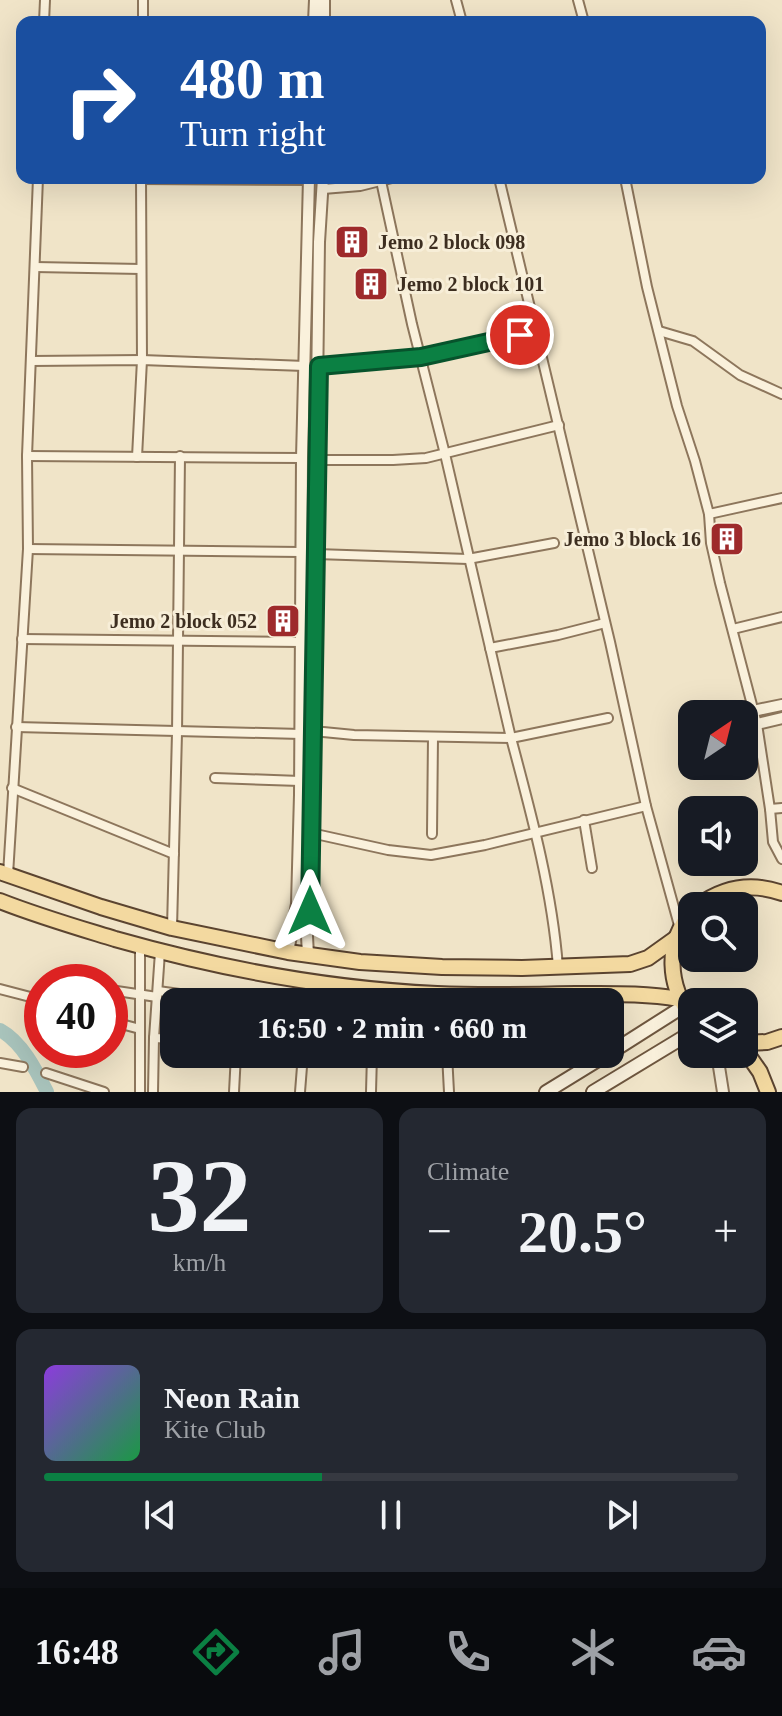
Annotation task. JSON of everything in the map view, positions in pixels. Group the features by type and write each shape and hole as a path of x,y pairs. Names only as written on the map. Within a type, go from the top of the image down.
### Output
{"main road":[{"path":"4,873 39,887 172,928 288,952 360,962 442,967 558,968 630,964 648,958 678,934"},
{"path":"30,913 39,887"},
{"path":"722,892 738,887 768,888 782,893"},
{"path":"0,901 160,952 311,983 359,988 360,962"},
{"path":"678,934 672,958 673,979 678,991"},
{"path":"624,993 636,993 678,1006"},
{"path":"624,1044 678,1012"},
{"path":"641,1033 655,1053"},
{"path":"758,1044 782,1037"},
{"path":"593,1092 678,1040"},
{"path":"546,1092 586,1068"},
{"path":"758,1068 768,1092"}],"street":[{"path":"4,873 28,549 27,456 38,184"},
{"path":"137,457 142,360 141,184"},
{"path":"308,955 319,366 309,184"},
{"path":"288,952 297,904 305,366 314,241 323,184"},
{"path":"382,184 468,559 536,832 556,937 558,968"},
{"path":"500,184 678,934"},
{"path":"626,184 647,287 682,426 709,514 711,543 750,700"},
{"path":"35,267 141,269"},
{"path":"659,331 687,338 740,375 782,394"},
{"path":"319,366 421,357 520,335"},
{"path":"31,361 142,360 305,366"},
{"path":"316,460 426,458 559,425"},
{"path":"27,456 302,458"},
{"path":"172,928 180,456"},
{"path":"709,514 782,498"},
{"path":"302,526 316,526"},
{"path":"316,554 468,559 554,543"},
{"path":"28,549 301,552"},
{"path":"733,629 782,617"},
{"path":"490,648 605,623"},
{"path":"22,639 301,642"},
{"path":"758,710 782,705"},
{"path":"313,731 354,735 511,738 608,718"},
{"path":"758,724 782,718"},
{"path":"16,727 301,734"},
{"path":"758,731 773,842 782,859"},
{"path":"432,834 433,737"},
{"path":"215,778 300,781"},
{"path":"12,788 174,854"},
{"path":"300,795 312,795"},
{"path":"311,833 388,850 431,855 646,806"},
{"path":"770,809 782,808"},
{"path":"584,820 592,868"},
{"path":"140,946 140,1092"},
{"path":"153,1092 160,952"},
{"path":"310,988 311,983"},
{"path":"0,989 24,995"},
{"path":"128,993 160,994"},
{"path":"128,1026 140,1029"},
{"path":"154,1038 160,1038"},
{"path":"0,1063 23,1067"},
{"path":"234,1092 235,1068"},
{"path":"300,1092 302,1068"},
{"path":"371,1092 372,1068"},
{"path":"448,1068 449,1092"},
{"path":"719,1068 723,1092"},
{"path":"46,1073 104,1092"}],"waterway":[{"path":"0,1030 22,1049 47,1092"}],"place":[{"name":"Jemo 2 block 098","path":"352,242"},
{"name":"Jemo 2 block 101","path":"371,284"},
{"name":"Jemo 3 block 16","path":"727,539"},
{"name":"Jemo 2 block 052","path":"283,621"}],"route":[{"path":"310,911 319,366 421,357 520,335"}]}
